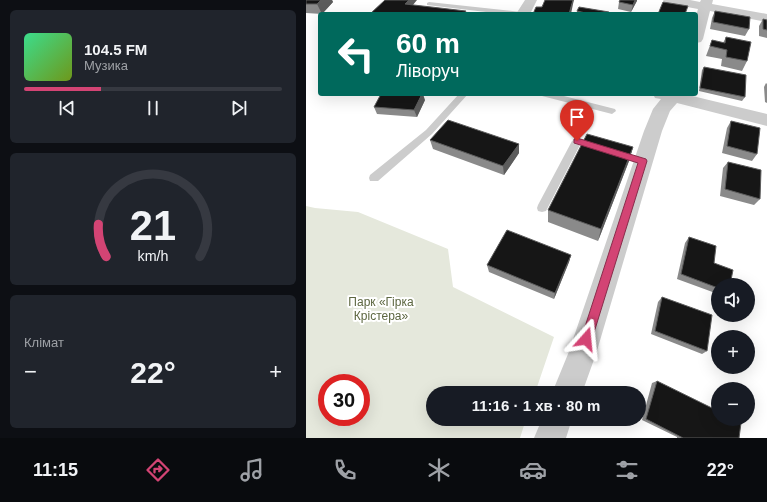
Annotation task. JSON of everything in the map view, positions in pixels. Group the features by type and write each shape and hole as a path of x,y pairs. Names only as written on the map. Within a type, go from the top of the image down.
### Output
{"street":[{"path":"523,12 531,0"},
{"path":"669,0 706,3 767,18"},
{"path":"698,32 706,3"},
{"path":"570,386 582,354 639,160 669,96"},
{"path":"674,96 767,120"},
{"path":"550,438 554,426"}],"lane":[{"path":"429,4 503,12"},
{"path":"374,178 429,132 462,96"},
{"path":"553,96 612,111"},
{"path":"542,208 577,141 606,150"}],"green space":[{"name":"Парк «Гірка Крістера»","path":"306,206 358,212 448,249 453,287 554,337 537,386 426,386 426,426 524,426 520,438 306,438"}],"building":[{"path":"306,0 321,0 317,4 306,4"},
{"path":"385,0 409,0 405,4 466,11 465,12 372,12"},
{"path":"545,0 573,0 570,12 534,12 536,7 542,7"},
{"path":"620,0 635,0 633,5 619,2"},
{"path":"663,2 688,6 686,12 659,12"},
{"path":"579,7 609,12 581,12 577,11"},
{"path":"715,11 750,17 749,29 713,22"},
{"path":"763,19 767,20 767,30 763,29"},
{"path":"726,37 751,42 747,61 726,57 727,50 710,46 712,40 725,43"},
{"path":"704,67 746,75 745,97 700,88"},
{"path":"380,96 421,96 414,110 374,107"},
{"path":"448,120 519,144 503,166 430,140"},
{"path":"731,121 760,128 757,154 727,146"},
{"path":"587,134 633,147 601,229 548,210"},
{"path":"728,162 761,170 760,199 725,189"},
{"path":"507,230 571,255 555,293 487,265"},
{"path":"689,237 716,246 714,263 733,270 731,278 711,278 711,285 681,274"},
{"path":"662,297 711,315 707,351 655,331"},
{"path":"657,381 711,408 711,426 741,426 739,438 683,438 646,419"}],"route":[{"path":"577,141 643,161 586,339"}]}
